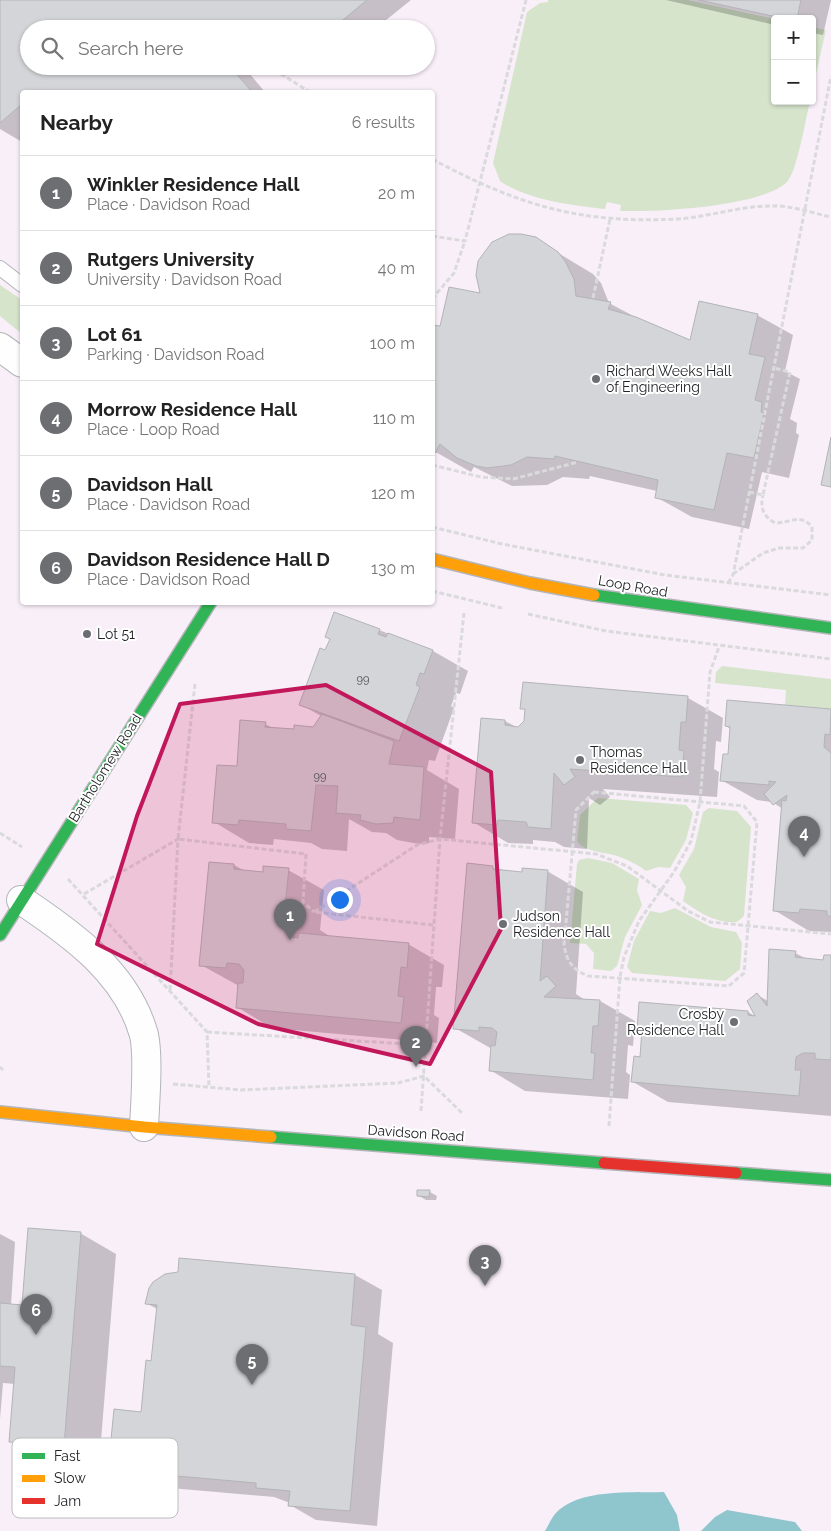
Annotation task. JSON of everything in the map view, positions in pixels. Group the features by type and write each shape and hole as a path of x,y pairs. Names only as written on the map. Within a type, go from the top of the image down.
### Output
{"street":[{"path":"0,347 20,362"},
{"name":"Loop Road","path":"435,560 535,584 660,607 831,628"},
{"name":"Bartholomew Road","path":"0,935 209,605"},
{"path":"21,900 54,921 94,956 123,987 144,1036 144,1127"},
{"name":"Davidson Road","path":"0,1112 144,1127 831,1180"}],"lane":[{"path":"0,268 20,283"}],"path":[{"path":"435,295 454,273 465,241 481,185 526,0"},
{"path":"283,75 307,90"},
{"path":"733,575 831,76"},
{"path":"435,161 481,185 538,206 610,219 679,219 773,205 831,217"},
{"path":"593,298 610,219"},
{"path":"435,236 465,241"},
{"path":"728,583 733,575 754,557 779,548 802,548 812,540 812,527 808,521 794,518 782,523 775,523 768,519 761,508 790,372 774,368"},
{"path":"435,466 482,477 513,479 578,462"},
{"path":"749,492 763,495"},
{"path":"435,528 560,556 665,575 831,595"},
{"path":"420,1111 440,839 464,613"},
{"path":"609,1126 620,977 624,957 638,921 674,872 691,842 700,802 710,672 719,647"},
{"path":"170,992 178,839 195,684"},
{"path":"594,792 700,802 744,806 757,822 744,973 729,986 588,976 578,972 570,964 564,945 576,810 594,792"},
{"path":"0,833 29,851"},
{"path":"84,894 178,839 306,854 303,902 314,912 433,925"},
{"path":"314,912 416,845 440,839 596,854 626,866 688,911 710,922 831,934"},
{"path":"66,877 84,894 207,1032 209,1087"},
{"path":"207,1032 425,1045"},
{"path":"167,1083 241,1090 398,1083 424,1076"},
{"path":"424,1076 462,1113"}],"highlighted area":[{"path":"326,685 491,772 501,929 430,1064 258,1024 97,944 137,816 180,704"}],"shaded area":[{"path":"0,0 831,0 831,1531 0,1531"}],"green space":[{"path":"548,0 687,0 771,18 771,105 809,105 798,156 787,182 774,190 755,197 732,202 682,209 620,211 621,205 607,202 605,209 550,201 523,193 500,181 493,163 527,12 540,3 548,2"},
{"path":"816,28 826,30 816,74"},
{"path":"0,285 20,299 20,332 0,316"},
{"path":"722,666 831,679 831,709 785,705 786,690 715,683 716,672"},
{"path":"598,798 686,805 693,813 686,840 670,868 658,867 646,871 625,859 590,850 580,845 577,841 580,815"},
{"path":"709,808 737,811 751,827 744,916 737,922 715,919 701,913 683,901 686,887 679,875 694,849 703,812"},
{"path":"588,858 612,863 639,879 637,890 642,905 625,937 617,966 611,971 593,969 594,953 586,944 570,943 577,864 579,860"},
{"path":"675,908 711,927 736,932 742,943 740,969 725,981 632,973 627,967 634,941 650,911 661,913"}],"water":[{"path":"664,1492 677,1515 680,1531 545,1531 555,1514 577,1500 606,1494"},
{"path":"727,1510 795,1522 802,1531 701,1531 715,1517"}],"building":[{"path":"0,0 367,0 343,20 20,20 20,75 238,75 250,90 20,90 20,106 0,123"},
{"path":"699,0 801,0 798,15 771,16"},
{"name":"Richard Weeks Hall of Engineering","path":"509,234 536,237 558,252 565,261 574,279 576,296 611,302 608,309 636,317 690,340 699,301 758,314 749,354 765,357 755,400 762,402 761,412 764,413 754,458 727,453 714,510 655,498 658,480 555,456 554,459 527,457 511,465 487,468 476,466 457,458 440,444 435,453 435,325 440,326 449,287 480,293 476,275 478,261 492,242"},
{"path":"831,437 831,487 821,485"},
{"path":"334,612 380,629 378,634 386,637 388,633 433,650 424,674 420,673 416,685 420,687 399,741 299,705 320,648 325,650 330,639 325,637"},
{"name":"Thomas Residence Hall","path":"523,682 688,696 686,722 681,722 679,750 684,751 682,777 570,769 575,777 564,785 554,773 551,829 528,827 526,822 498,820 497,825 472,823 481,718 505,720 505,725 518,727 524,721 525,709 520,709"},
{"path":"727,700 831,709 830,735 825,734 824,747 831,753 831,916 827,916 827,911 800,909 799,913 773,911 782,800 786,801 787,795 773,805 764,794 776,782 769,781 769,785 720,781 723,754 728,754 730,727 725,726"},
{"path":"322,714 394,741 389,764 424,767 420,820 394,817 393,823 376,824 360,820 361,815 336,813 338,786 316,785 311,831 286,829 286,824 239,820 238,825 212,823 217,765 237,766 240,720 266,722 265,727 294,729 294,725 313,727"},
{"path":"209,862 234,864 234,869 263,872 263,866 289,868 284,916 281,916 280,924 294,914 302,924 289,934 292,937 298,938 299,933 409,943 407,968 401,967 398,996 404,997 401,1023 236,1008 238,983 243,983 244,970 239,964 227,963 226,968 199,966"},
{"name":"Judson Residence Hall","path":"467,863 493,866 493,869 522,872 522,868 548,870 540,981 547,976 556,986 544,997 600,1000 598,1026 593,1026 591,1053 595,1053 593,1080 489,1071 491,1045 495,1046 497,1032 492,1028 479,1027 479,1031 453,1029"},
{"name":"Crosby Residence Hall","path":"769,949 796,951 795,957 823,960 824,955 831,955 831,1060 815,1059 815,1053 803,1053 796,1057 795,1070 801,1070 799,1096 631,1082 634,1056 640,1057 642,1029 637,1029 639,1002 748,1011 748,1015 755,1016 747,1001 757,993 767,1006"},
{"path":"417,1190 430,1190 429,1197 417,1196"},
{"path":"28,1228 81,1232 65,1438 12,1438 12,1442 9,1442 15,1367 0,1366 0,1303 22,1305"},
{"path":"179,1258 355,1274 351,1325 366,1327 350,1511 288,1506 290,1491 256,1488 256,1483 178,1476 178,1438 111,1438 114,1409 141,1412 146,1360 151,1361 157,1305 145,1304 149,1288 153,1282 165,1274 178,1272"}],"traffic: fast":[{"path":"594,595 831,628"},
{"path":"0,935 209,605"},
{"path":"271,1137 604,1163"},
{"path":"736,1173 831,1180"}],"traffic: slow":[{"path":"435,560 530,583 594,595"},
{"path":"0,1112 144,1127 271,1137"}],"traffic: jam":[{"path":"604,1163 736,1173"}],"place":[{"name":"Richard Weeks Hall of Engineering","path":"596,379"},
{"name":"Lot 51","path":"87,634"},
{"name":"Thomas Residence Hall","path":"580,760"},
{"name":"Morrow Residence Hall","path":"804,857"},
{"name":"Judson Residence Hall","path":"503,924"},
{"name":"Winkler Residence Hall","path":"290,940"},
{"name":"Crosby Residence Hall","path":"734,1022"},
{"name":"Rutgers University","path":"416,1067"},
{"name":"Lot 61","path":"485,1286"},
{"name":"Davidson Residence Hall D","path":"36,1335"},
{"name":"Davidson Hall","path":"252,1385"}]}
